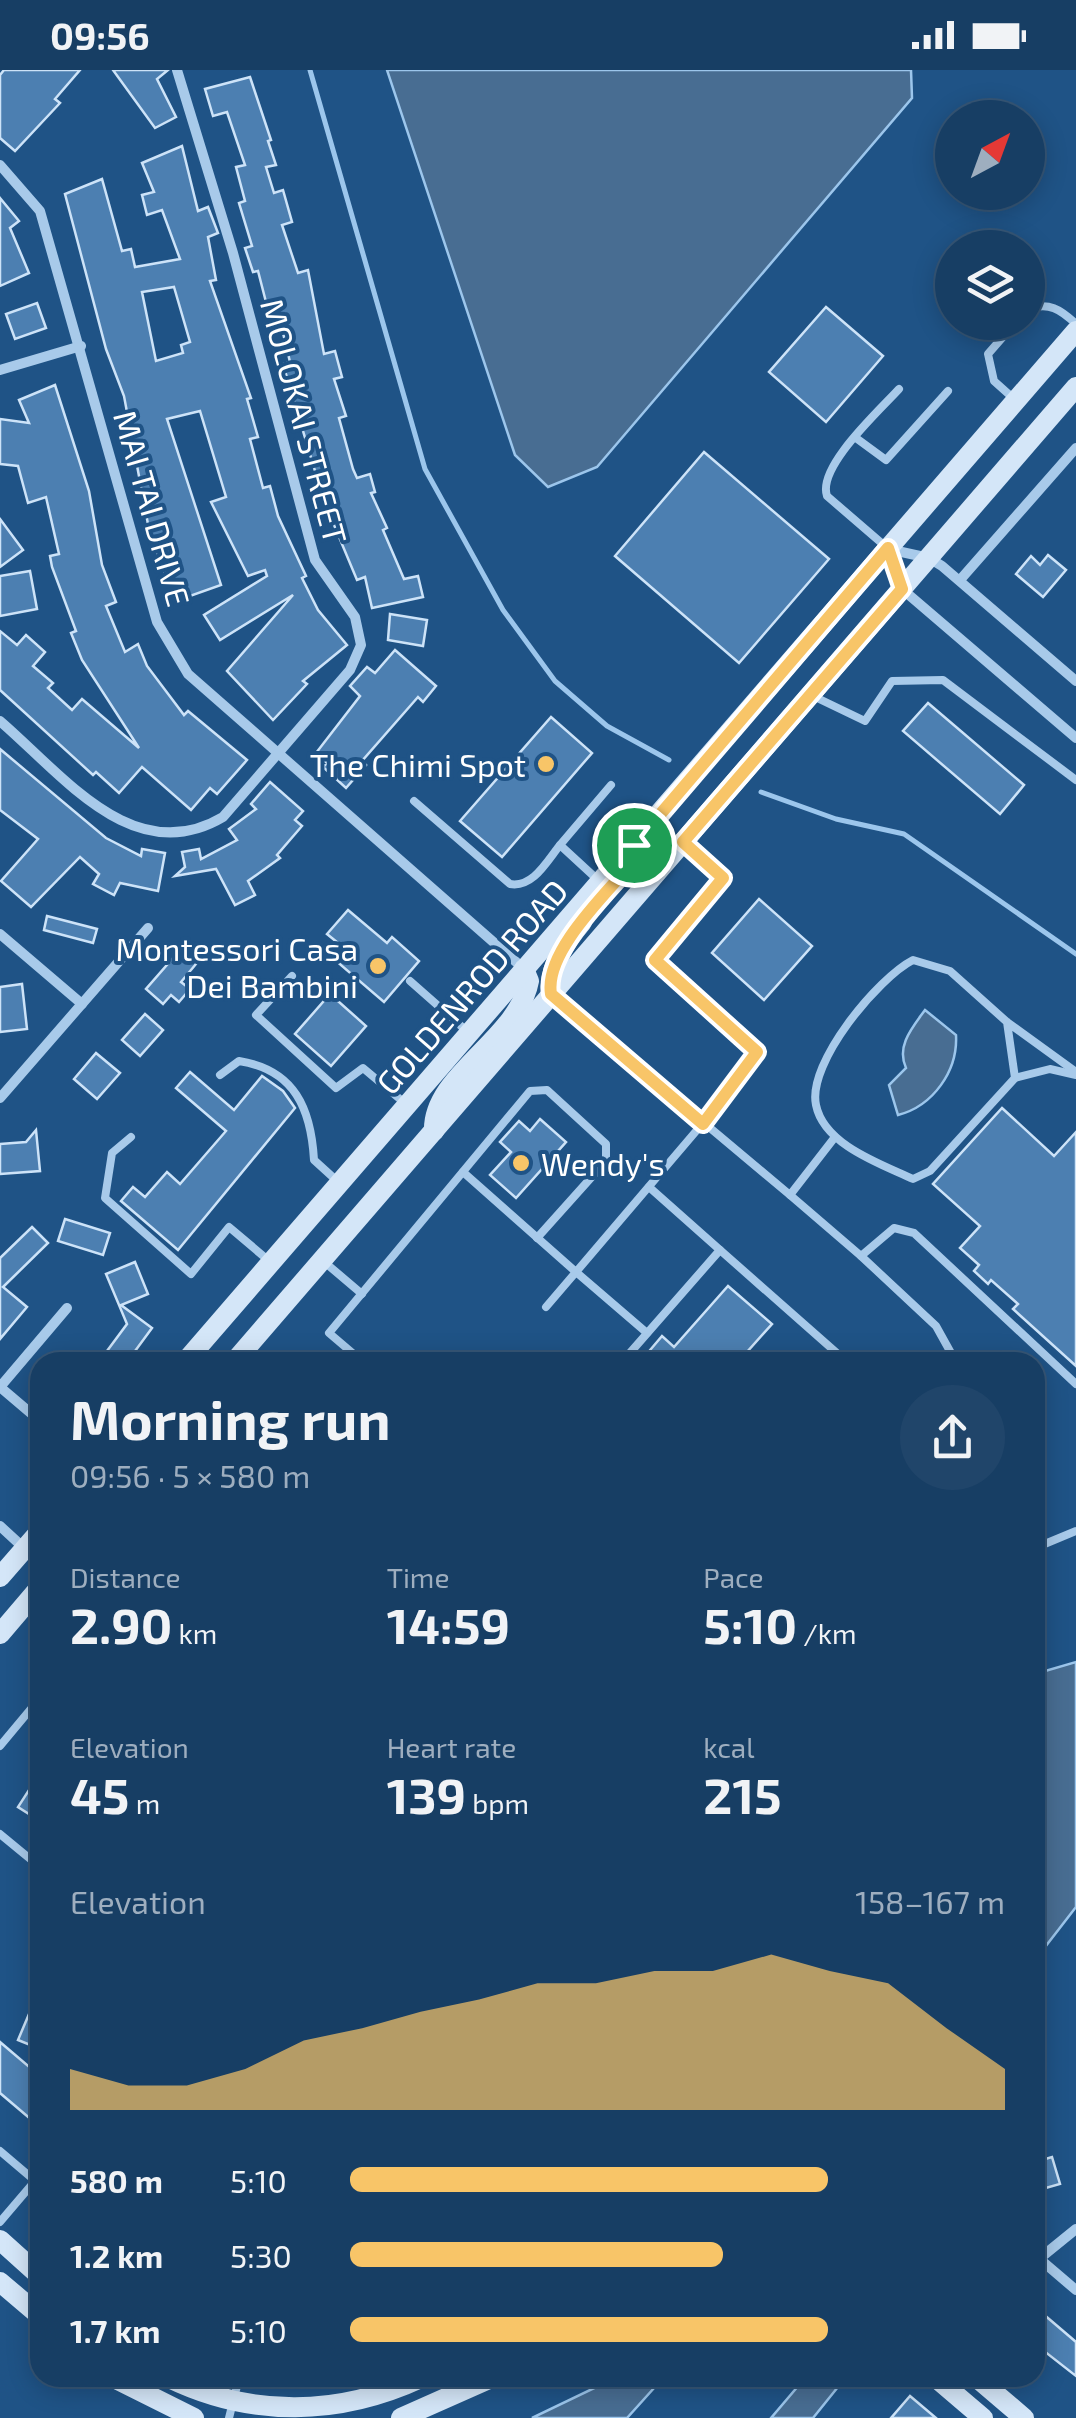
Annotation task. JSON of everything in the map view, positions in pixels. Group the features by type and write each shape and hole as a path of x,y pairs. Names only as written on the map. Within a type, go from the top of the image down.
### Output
{"main road":[{"name":"GOLDENROD ROAD","path":"195,1352 1076,327"},
{"name":"GOLDENROD ROAD","path":"243,1352 1076,387"},
{"path":"551,994 554,970 569,938 632,863 636,856 634,845"},
{"path":"434,1131 436,1105 518,1012 529,980 524,968"},
{"path":"0,1577 30,1543"},
{"path":"0,1634 30,1600"},
{"path":"0,2240 30,2267"},
{"path":"0,2282 30,2308"},
{"path":"132,2387 194,2418"},
{"path":"189,2387 231,2410 325,2408 398,2387"},
{"path":"401,2418 471,2387"},
{"path":"947,2387 983,2418"},
{"path":"987,2387 1021,2417"}],"street":[{"name":"MOLOKAI STREET","path":"0,721 117,822 161,836 200,830 223,817 350,670 360,645 356,617 315,560 228,234 177,70"},
{"name":"MAI TAI DRIVE","path":"0,165 40,212 157,622 188,674 524,968"},
{"path":"0,370 81,346"},
{"path":"960,580 1076,448"},
{"path":"888,548 929,558 960,580 1076,681"},
{"path":"888,548 902,589 1076,738"},
{"path":"0,1098 148,928"},
{"path":"0,934 82,1004"},
{"path":"30,1413 0,1387 66,1308"},
{"path":"0,1526 25,1549"},
{"path":"1045,2251 1076,2229"},
{"path":"1045,2264 1076,2290"}],"lane":[{"path":"1045,304 1059,309 1076,327"},
{"path":"1000,340 988,354 994,381 1016,401"},
{"path":"888,548 827,496 824,488 831,466 898,389"},
{"path":"856,438 886,460 948,391"},
{"path":"810,695 865,721 892,681 943,680 1076,780"},
{"path":"414,800 510,884 520,886 532,879 611,785"},
{"path":"546,1308 703,1124 757,1052 655,960 723,878 683,842"},
{"path":"560,845 601,883"},
{"path":"914,960 950,971 1007,1022 1076,1073 1050,1069 1015,1078 930,1170 913,1178 835,1136 816,1105 819,1072 849,1021 902,966 914,960"},
{"path":"292,976 256,1015 336,1088 363,1068 407,1105"},
{"path":"410,981 469,1033"},
{"path":"551,994 861,1256 936,1326 950,1352"},
{"path":"1007,1022 1015,1078"},
{"path":"220,1075 239,1062 262,1065 290,1087 310,1114 314,1160 340,1183"},
{"path":"351,1352 329,1333 530,1092 547,1090 606,1144 606,1161 537,1238"},
{"path":"790,1195 835,1136"},
{"path":"130,1137 112,1153 105,1198 190,1274 230,1227 271,1263"},
{"path":"465,1169 647,1334"},
{"path":"649,1187 835,1352"},
{"path":"861,1256 894,1228 914,1233 1042,1352"},
{"path":"631,1352 720,1250"},
{"path":"322,1260 362,1294"},
{"path":"1045,1355 1076,1384"},
{"path":"1045,1544 1076,1531"},
{"path":"0,1746 30,1710"},
{"path":"0,1834 30,1859"},
{"path":"0,2150 30,2174"},
{"path":"0,2222 30,2190"}],"water":[{"path":"387,70 911,70 912,98 597,467 548,487 515,455"},
{"path":"925,1010 956,1035 953,1061 932,1095 898,1115 889,1085 906,1068 904,1045"},
{"path":"1076,1662 1076,1907 1045,1947 1045,1671"},
{"path":"596,2387 655,2387 627,2418 532,2418"},
{"path":"797,2387 838,2387 813,2418 771,2418"}],"building":[{"path":"4,70 80,70 55,99 60,103 15,151 0,138 0,75"},
{"path":"113,70 168,70 157,79 176,117 155,128"},
{"path":"250,77 276,165 266,167 274,193 283,190 292,222 282,225 298,273 308,270 324,354 335,351 342,377 334,379 346,416 339,418 353,469 357,478 370,474 375,492 371,493 404,579 418,576 423,597 372,608 365,577 357,580 324,501 283,364 290,362 275,300 266,302 258,271 253,272 245,248 252,246 239,203 245,201 236,167 245,165 227,112 213,116 205,89"},
{"path":"182,146 198,211 208,207 218,233 208,237 216,280 210,281 251,398 247,399 258,437 250,439 263,488 270,486 278,516 306,576 302,578 318,610 347,645 303,681 307,684 273,720 227,671 293,595 220,640 204,615 267,576 265,570 248,576 211,502 226,497 200,411 167,419 221,585 176,601 150,535 124,396 106,349 65,194 102,179 122,251 131,249 135,267 180,259 162,210 147,215 142,195 154,192 142,163","holes":["174,287 190,342 181,345 183,353 156,361 142,292"]},
{"path":"0,198 19,221 10,228 29,273 0,286"},
{"path":"37,303 46,328 15,339 6,314"},
{"path":"826,307 883,356 826,422 769,372"},
{"path":"55,385 89,491 102,565 116,602 106,606 125,652 138,644 147,666 184,715 188,711 247,760 217,794 210,788 191,810 142,767 119,793 96,772 93,775 0,690 0,631 17,645 26,635 45,652 33,666 53,683 48,688 72,710 82,699 139,748 82,660 71,633 76,631 52,567 50,556 59,554 46,497 28,503 18,466 0,464 0,419 29,423 19,400"},
{"path":"704,452 829,559 739,663 615,556"},
{"path":"0,519 23,550 0,567"},
{"path":"1048,555 1066,570 1043,597 1016,574 1031,556 1040,565"},
{"path":"30,571 37,609 0,616 0,576"},
{"path":"390,614 427,620 423,646 388,640"},
{"path":"395,650 436,686 423,702 418,697 362,761 366,765 346,788 323,767 327,763 316,753 360,696 350,686 367,667 375,673"},
{"path":"928,703 1024,785 1000,814 903,731"},
{"path":"551,717 592,753 502,857 460,821"},
{"path":"0,749 106,838 141,856 142,849 165,853 158,891 120,883 114,895 93,884 99,874 80,857 31,907 1,881 38,839 0,810"},
{"path":"270,782 303,811 295,820 302,826 277,855 280,858 248,881 255,895 235,905 216,869 175,876 185,867 182,852 199,849 201,859 237,840 229,829 256,809 251,804"},
{"path":"759,899 812,946 764,1000 712,953"},
{"path":"348,910 387,943 392,937 419,961 384,1002 328,954 338,943 327,934"},
{"path":"47,916 97,929 93,943 44,930"},
{"path":"180,950 196,964 181,982 190,989 179,1002 171,995 163,1004 146,989"},
{"path":"22,984 27,1029 0,1032 0,987"},
{"path":"330,994 366,1026 331,1066 295,1034"},
{"path":"145,1014 163,1030 140,1056 122,1040"},
{"path":"96,1053 120,1073 97,1099 74,1079"},
{"path":"190,1072 234,1110 262,1076 283,1091 295,1108 178,1250 121,1201 133,1187 145,1197 167,1172 180,1184 226,1131 176,1088"},
{"path":"1002,1108 1054,1156 1076,1132 1076,1366 1013,1309 1018,1304 974,1271 979,1265 960,1248 980,1226 933,1184"},
{"path":"540,1119 566,1142 516,1198 490,1175 511,1152 500,1142 519,1121 530,1131"},
{"path":"36,1130 40,1171 0,1174 0,1144 26,1142"},
{"path":"65,1219 110,1233 103,1255 58,1241"},
{"path":"32,1227 48,1243 3,1287 27,1307 0,1339 0,1258"},
{"path":"135,1262 148,1294 121,1305 152,1328 134,1352 107,1351 127,1324 106,1274"},
{"path":"728,1286 772,1324 747,1352 648,1352 662,1336 674,1347"},
{"path":"30,1788 30,1815 18,1807"},
{"path":"30,2012 30,2045 18,2040"},
{"path":"0,2042 30,2068 30,2118 0,2093"},
{"path":"1052,2157 1060,2184 1045,2188 1045,2159"},
{"path":"1045,2316 1076,2342 1076,2376 1045,2352"},
{"path":"910,2396 936,2418 891,2418"}],"waterway":[{"path":"310,70 425,469 503,610 555,681 607,726 669,760"},
{"path":"761,792 836,819 904,834 1076,954"}],"place":[{"name":"The Chimi Spot","path":"546,764"},
{"name":"Montessori Casa Dei Bambini","path":"378,966"},
{"name":"Wendy's","path":"521,1163"}],"route":[{"path":"888,548 902,589 683,842 723,878 655,960 757,1052 703,1124 549,989 569,938 632,863 636,856 634,845 888,548"}]}
